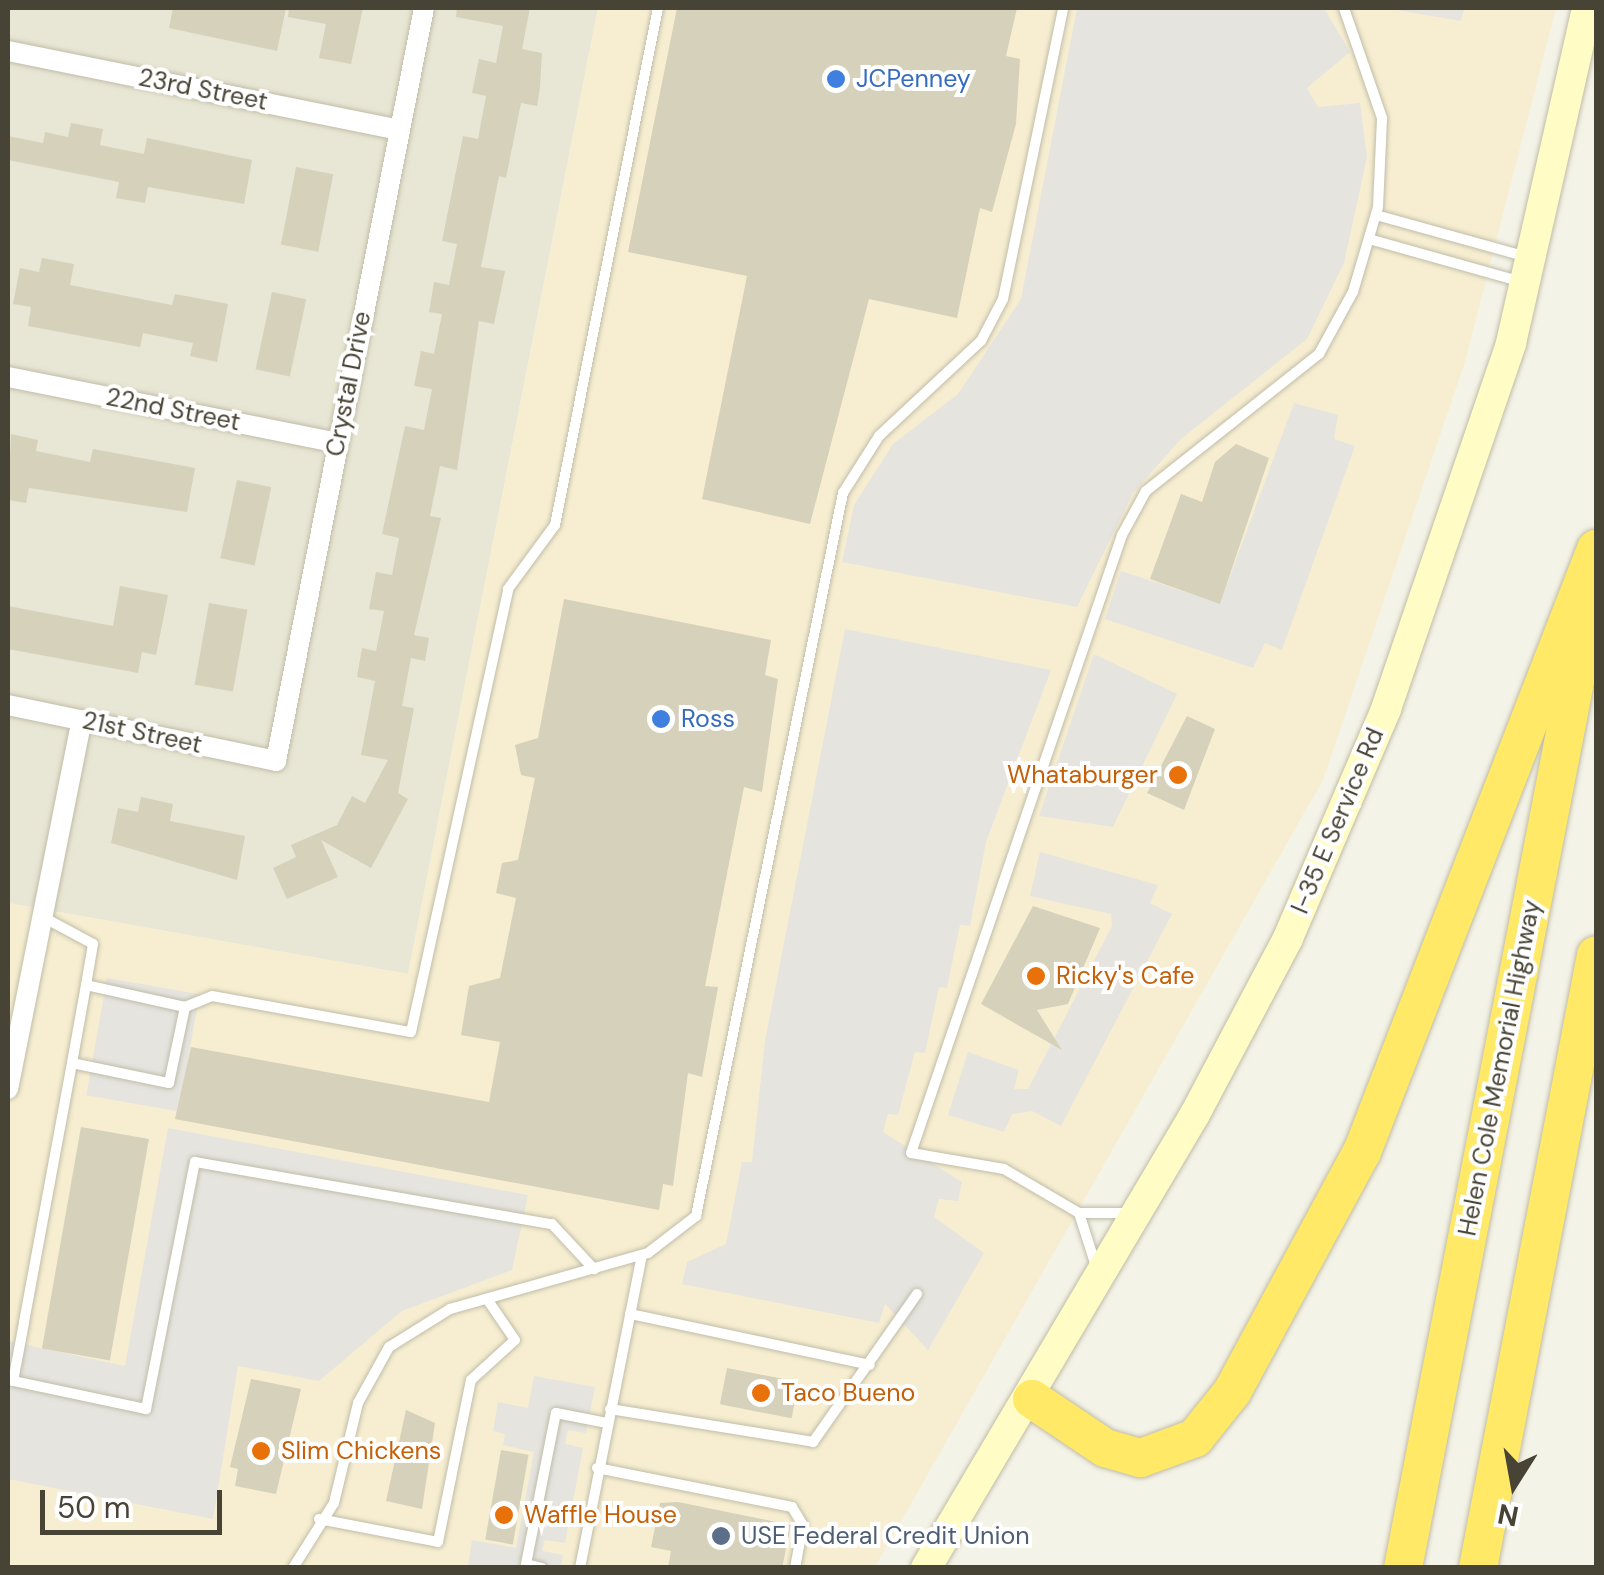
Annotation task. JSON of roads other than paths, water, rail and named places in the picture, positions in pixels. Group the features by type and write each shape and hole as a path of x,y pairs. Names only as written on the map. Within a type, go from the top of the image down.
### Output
{"highway":[{"path":"1032,1399 1106,1448 1140,1458 1195,1438 1232,1392 1362,1152 1596,549"},
{"name":"Helen Cole Memorial Highway","path":"1403,1568 1596,569"},
{"path":"1478,1568 1596,955"}],"street":[{"name":"Crystal Drive","path":"276,761 424,8"},
{"name":"I-35 E Service Rd","path":"926,1568 1032,1399 1140,1213 1288,938 1386,709 1466,491 1529,271 1587,8"},
{"name":"23rd Street","path":"8,51 399,130"},
{"name":"22nd Street","path":"8,377 338,443"},
{"name":"21st Street","path":"8,705 276,761"},
{"path":"8,1089 82,720"}],"lane":[{"path":"86,985 186,1007 212,996 411,1032 508,588 555,525 658,8"},
{"path":"293,1568 319,1519 334,1503 376,1362 412,1327 486,1299 642,1255 686,1233 707,1188 843,493 878,436 977,346 1003,299 1063,8"},
{"path":"1140,1213 1079,1213 1004,1169 910,1153 1122,535 1146,491 1319,354 1369,240 1376,215 1382,118 1344,8"},
{"path":"1376,215 1529,271"},
{"path":"1369,240 1529,271"},
{"path":"41,916 94,944 13,1381 146,1409 194,1162 552,1224 594,1269"},
{"path":"72,1063 169,1083 186,1007"},
{"path":"1079,1213 1100,1281"},
{"path":"580,1568 642,1255"},
{"path":"610,1409 813,1442 917,1294"},
{"path":"319,1519 438,1542 471,1380 515,1340 486,1299"},
{"path":"630,1314 870,1365"},
{"path":"542,1568 526,1564 556,1413 606,1423"},
{"path":"597,1468 792,1508 803,1525 795,1568"}],"place":[{"name":"JCPenney","path":"836,79"},
{"name":"Ross","path":"661,719"},
{"name":"Whataburger","path":"1178,775"},
{"name":"Ricky's Cafe","path":"1036,976"},
{"name":"Taco Bueno","path":"761,1393"},
{"name":"Slim Chickens","path":"261,1451"},
{"name":"Waffle House","path":"504,1515"},
{"name":"USE Federal Credit Union","path":"721,1536"}]}
